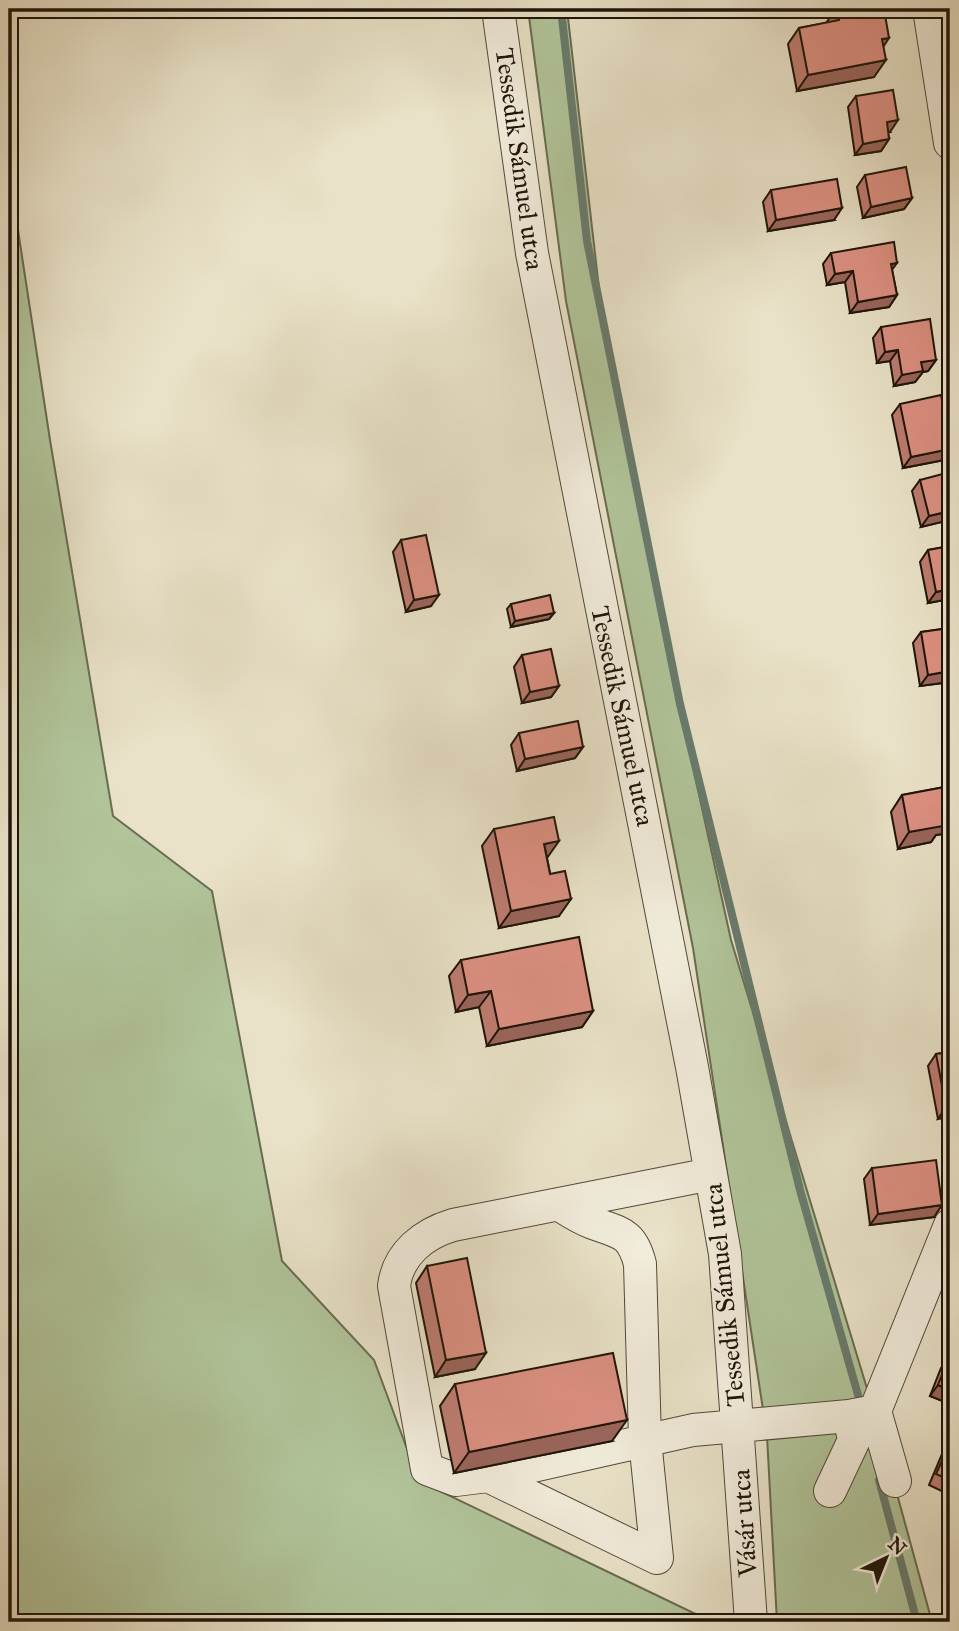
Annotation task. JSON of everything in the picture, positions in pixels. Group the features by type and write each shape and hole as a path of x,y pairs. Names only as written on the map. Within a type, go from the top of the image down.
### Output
{"street":[{"name":"Tessedik Sámuel utca","path":"498,9 532,253 692,1067 725,1254 738,1425"},
{"path":"929,9 950,143"},
{"path":"711,1174 436,1230 414,1246 396,1272 394,1286 427,1469 456,1480 488,1476 693,1430 862,1414"},
{"path":"488,1476 657,1558 645,1440 640,1264 637,1251 622,1232 591,1222 558,1204"},
{"path":"830,1491 854,1440 862,1414 950,1225"},
{"path":"862,1414 895,1481"},
{"name":"Vásár utca","path":"738,1425 751,1622"}],"green space":[{"path":"528,9 567,9 600,297 676,690 731,940 879,1428 932,1622 777,1622 767,1436 693,948 566,301"},
{"path":"9,171 50,440 113,816 212,891 282,1261 374,1360 419,1481 704,1618 705,1622 9,1622"}],"building":[{"path":"837,9 884,9 889,38 882,39 886,60 808,75 799,28 839,20"},
{"path":"893,90 898,120 887,122 889,139 863,144 856,96"},
{"path":"906,167 912,198 871,207 865,175"},
{"path":"837,179 842,208 776,220 771,190"},
{"path":"894,242 897,263 891,264 897,295 858,302 853,271 835,274 831,253"},
{"path":"930,319 936,360 921,362 923,371 902,375 898,350 885,352 881,327"},
{"path":"941,395 950,449 911,457 900,404"},
{"path":"950,472 950,511 929,516 920,480"},
{"path":"426,535 439,595 414,600 401,540"},
{"path":"950,546 950,589 936,592 928,550"},
{"path":"550,595 554,613 515,621 511,604"},
{"path":"950,628 950,671 928,675 921,632"},
{"path":"551,649 559,686 530,692 522,655"},
{"path":"578,721 583,747 525,759 519,733"},
{"path":"950,786 950,818 942,820 943,826 909,832 902,795"},
{"path":"554,817 559,841 544,844 550,874 565,871 571,899 511,911 494,829"},
{"path":"579,937 593,1011 499,1029 491,991 468,995 461,960"},
{"path":"950,1052 950,1106 946,1107 936,1054"},
{"path":"936,1160 942,1205 878,1214 872,1168"},
{"path":"467,1258 486,1353 446,1360 427,1266"},
{"path":"613,1353 627,1420 469,1452 455,1384"},
{"path":"950,1357 950,1390 938,1385"},
{"path":"950,1443 950,1480 936,1474"}],"waterway":[{"path":"561,9 587,241 680,704 800,1190 858,1395"},
{"path":"879,1480 917,1622"}]}
